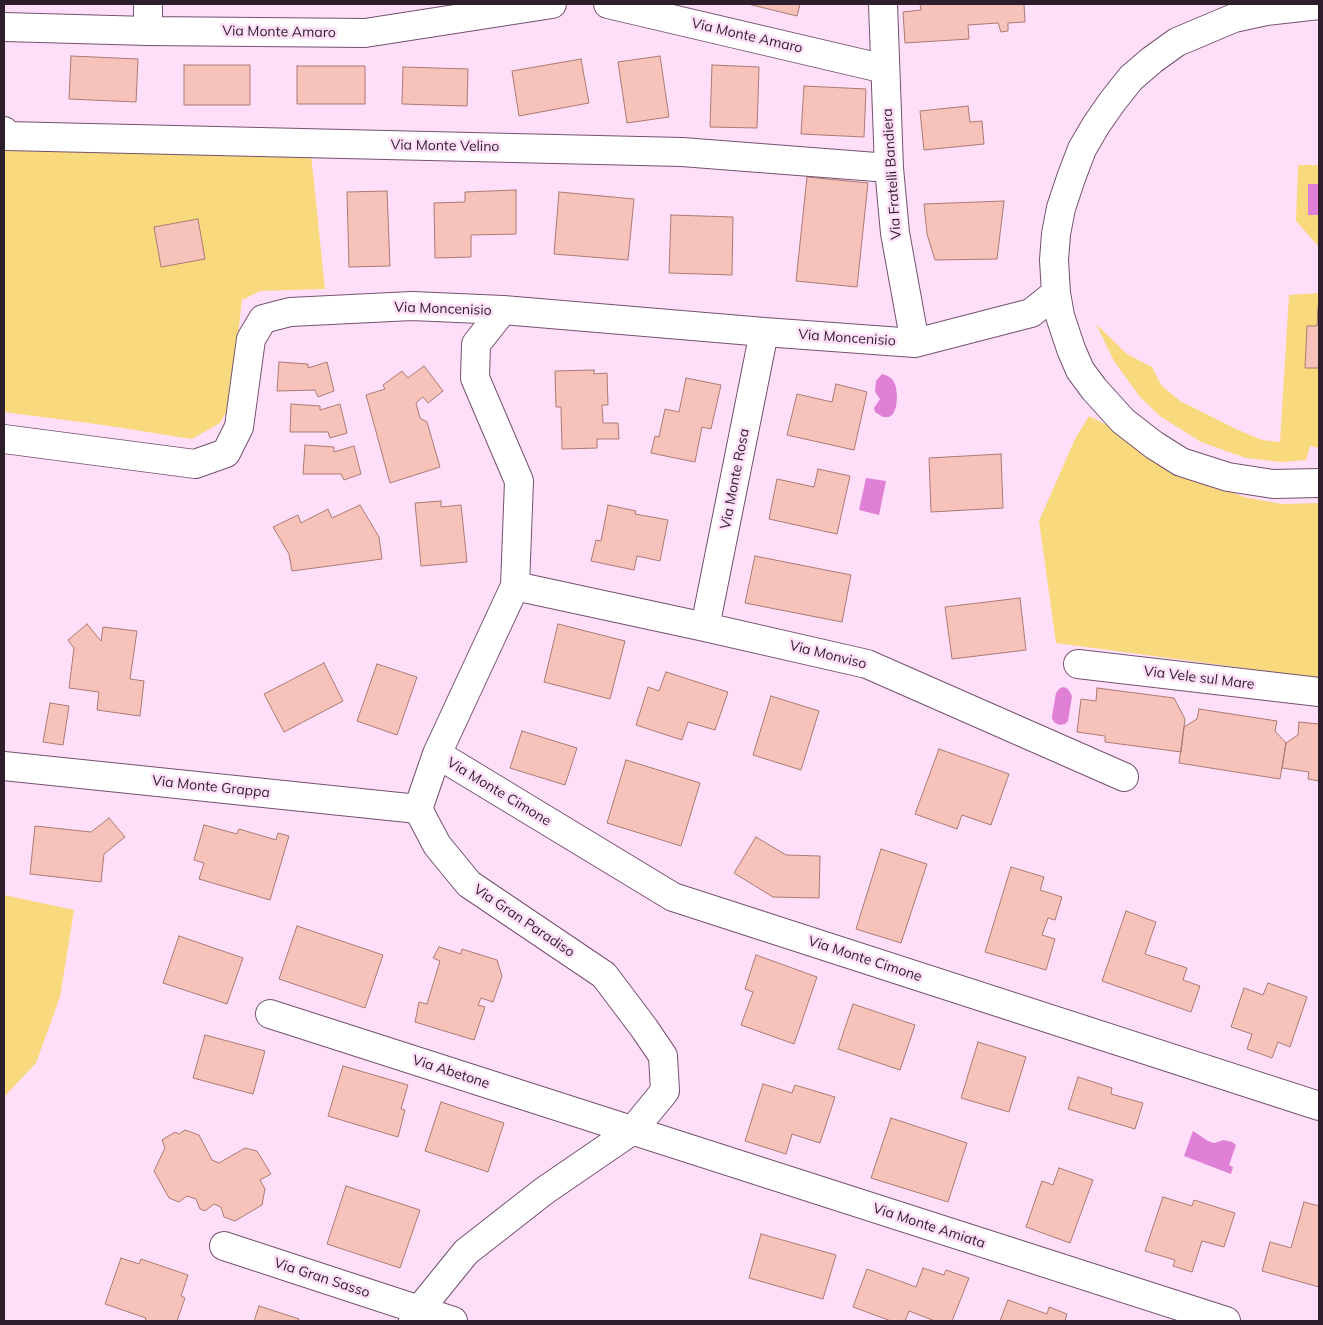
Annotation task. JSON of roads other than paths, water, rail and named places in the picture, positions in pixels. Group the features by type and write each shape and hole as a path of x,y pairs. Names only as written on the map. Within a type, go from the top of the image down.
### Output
{"street":[{"path":"148,4 148,31"},
{"name":"Via Monte Amaro","path":"4,27 148,31 365,33 552,4"},
{"name":"Via Monte Amaro","path":"608,4 885,69"},
{"name":"Via Fratelli Bandiera","path":"883,4 889,168 895,233 915,343"},
{"path":"1319,5 1266,11 1234,18 1177,42 1131,78 1096,125 1082,149 1061,208 1054,260 1056,293 1060,316 1071,349 1080,370 1094,389 1123,421 1154,445 1181,462 1228,477 1273,484 1319,484"},
{"name":"Via Monte Velino","path":"4,131 6,136 682,152 889,168"},
{"name":"Via Moncenisio","path":"4,439 195,464 226,453 239,427 251,339 263,319 290,312 412,306 503,310 915,343 1031,313 1056,293"},
{"path":"418,809 437,754 515,586 519,481 475,378 476,344 503,310"},
{"name":"Via Monte Rosa","path":"705,627 764,332"},
{"name":"Via Monviso","path":"515,586 867,664 1124,777"},
{"name":"Via Vele sul Mare","path":"1078,664 1319,692"},
{"name":"Via Monte Cimone","path":"437,754 673,897 1319,1106"},
{"name":"Via Monte Grappa","path":"4,766 418,809"},
{"name":"Via Gran Paradiso","path":"416,1316 466,1252 544,1191 633,1130 665,1091 663,1056 604,974 469,884 437,845 418,809"},
{"name":"Via Abetone","path":"270,1014 633,1130"},
{"name":"Via Monte Amiata","path":"633,1130 1226,1321"},
{"name":"Via Gran Sasso","path":"224,1246 416,1316 453,1321"}]}
